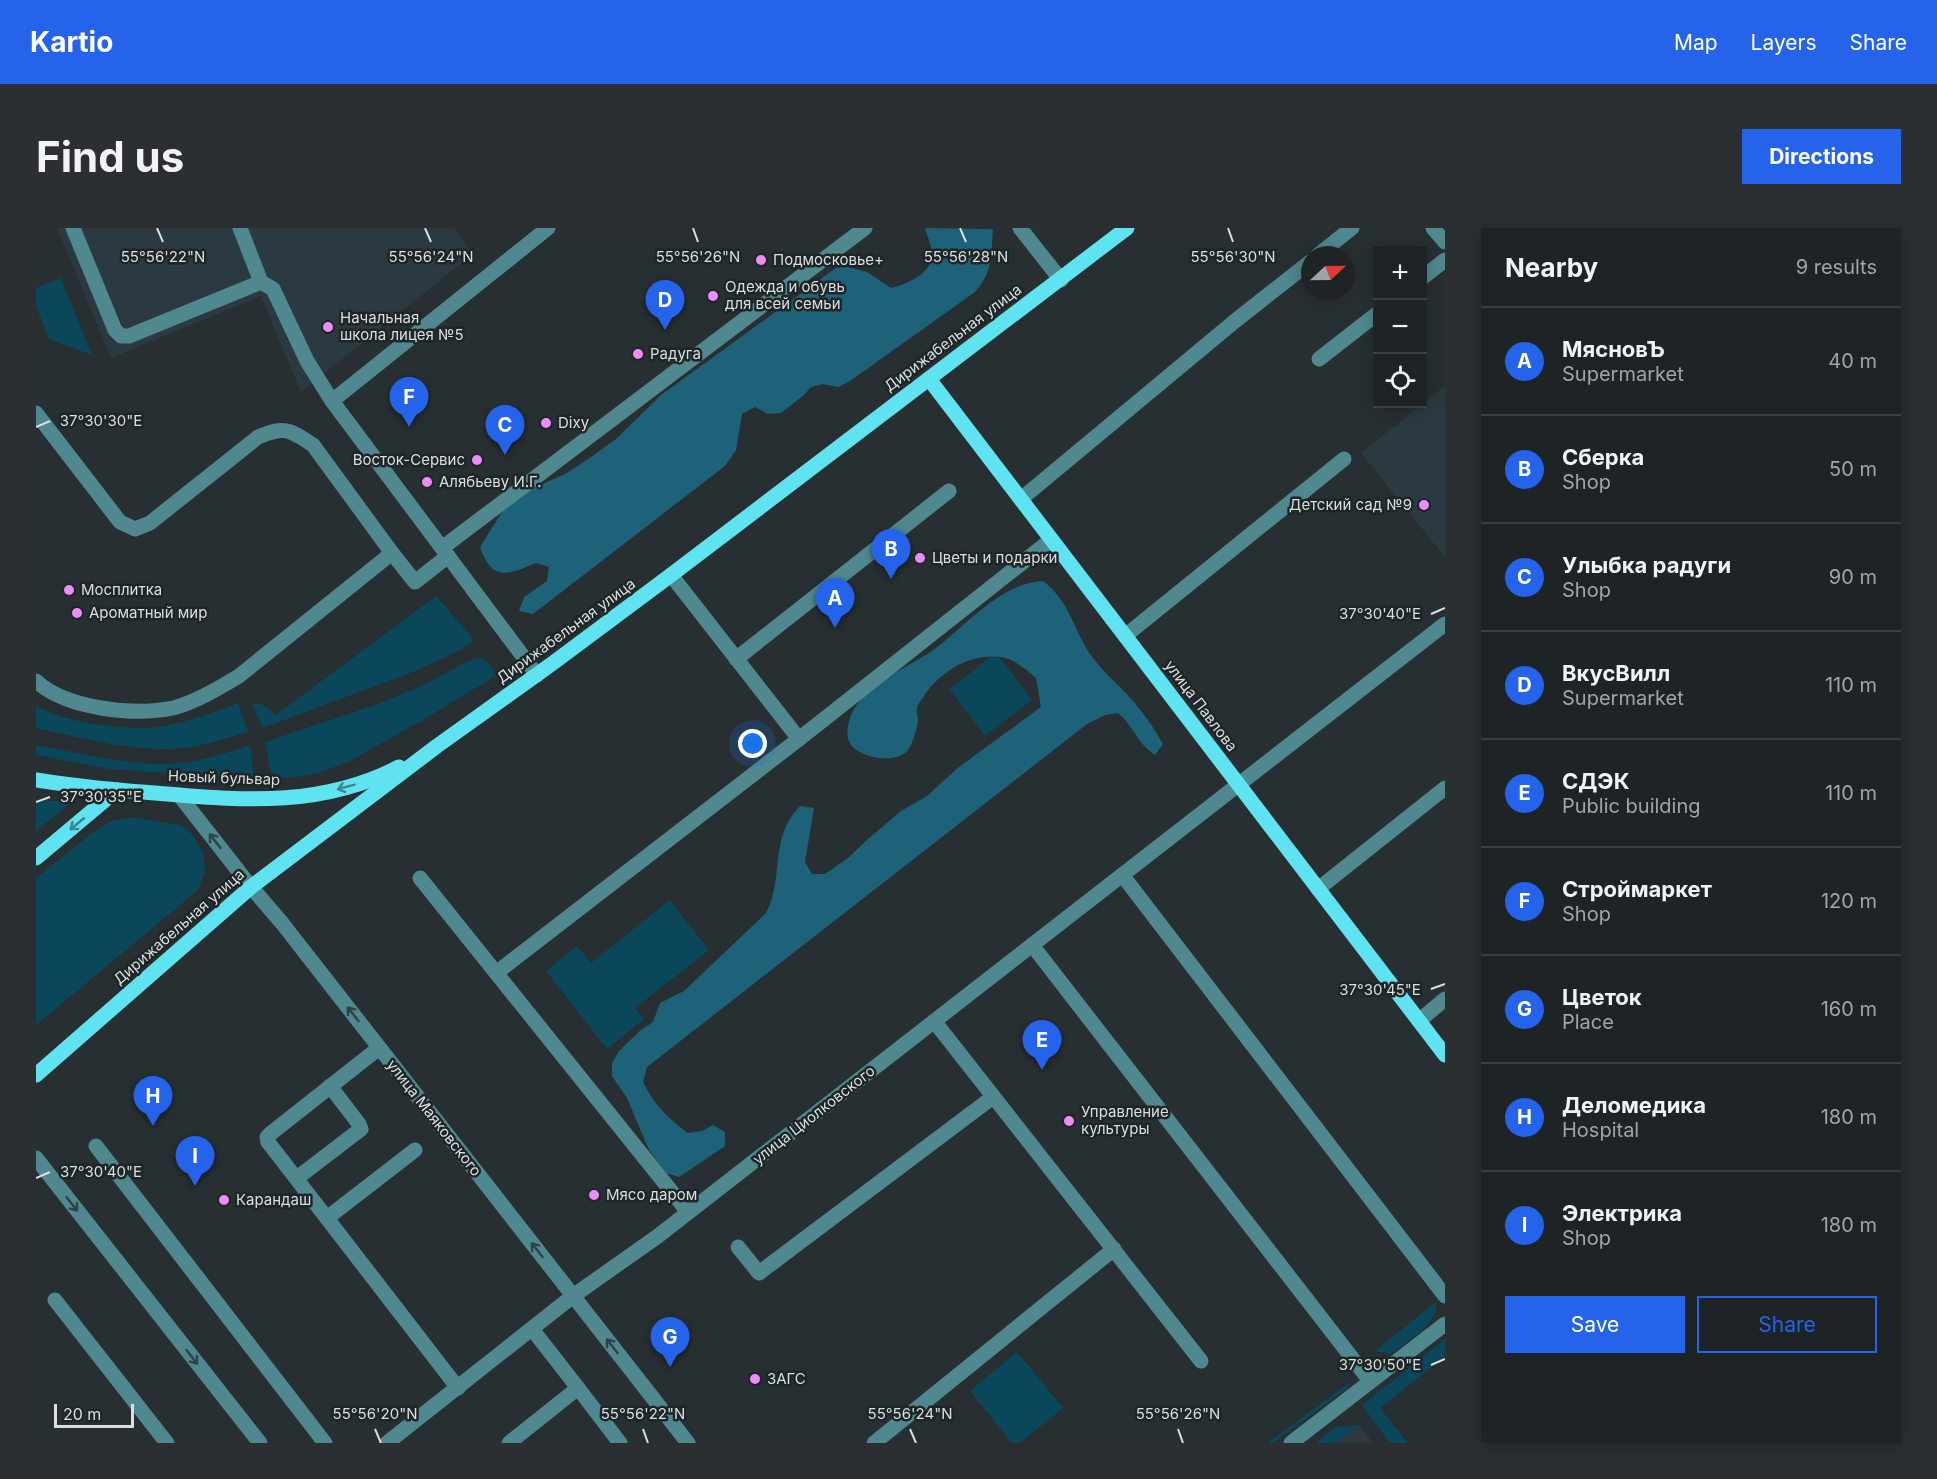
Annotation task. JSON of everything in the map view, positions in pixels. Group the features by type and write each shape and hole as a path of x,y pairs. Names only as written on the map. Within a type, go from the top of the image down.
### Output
{"main road":[{"name":"Дирижабельная улица","path":"36,1075 250,887 436,746 537,675 671,575 1128,228"},
{"name":"улица Павлова","path":"929,379 1445,1055"},
{"name":"Новый бульвар","path":"36,780 80,787 262,800 326,793 369,780 395,769 436,746"},
{"path":"36,858 117,790"}],"street":[{"path":"73,228 115,330 121,336 129,336 261,282"},
{"path":"240,228 261,282 273,289 307,361 332,401 537,675"},
{"path":"332,401 548,228"},
{"path":"36,413 120,522 135,529 150,523 258,437 277,429 296,433 313,445 415,582 445,552 865,228"},
{"path":"1020,228 1060,280"},
{"path":"1329,246 1352,228"},
{"path":"1433,228 1445,242"},
{"path":"1427,274 1445,260"},
{"path":"1020,499 1301,269"},
{"path":"1319,359 1373,316"},
{"path":"1125,636 1344,459"},
{"path":"736,659 949,491"},
{"path":"496,973 799,739 1051,540"},
{"path":"36,681 45,689 80,704 135,711 173,708 212,692 239,676 393,553"},
{"path":"671,575 799,739"},
{"name":"улица Циолковского","path":"387,1443 573,1296 658,1236 1445,624"},
{"path":"1318,889 1445,788"},
{"name":"улица Маяковского","path":"179,795 250,887 282,923 688,1443"},
{"path":"1122,876 1445,1296"},
{"path":"420,878 688,1212"},
{"path":"1032,945 1370,1381"},
{"path":"1419,1021 1445,999"},
{"path":"934,1021 1202,1361"},
{"path":"379,1048 267,1137 268,1142 458,1388"},
{"path":"297,1178 361,1129 330,1086"},
{"path":"738,1247 759,1273 993,1097"},
{"path":"96,1146 325,1443"},
{"path":"327,1218 415,1150"},
{"path":"36,1158 260,1443"},
{"path":"874,1443 1114,1249"},
{"path":"55,1300 167,1443"},
{"path":"1291,1443 1445,1324"},
{"path":"532,1329 620,1443"},
{"path":"509,1443 578,1388"}],"shaded area":[{"name":"Начальная школа лицея №5","path":"57,228 454,228 473,254 301,392 261,296 111,358"},
{"path":"925,228 993,229 988,270 975,292 850,381 838,387 823,384 811,387 781,413 768,414 755,407 742,414 736,450 725,466 533,614 519,611 524,597 547,581 549,567 536,563 502,573 490,566 480,547 504,509 527,491 567,473 616,439 661,395 840,265 867,272 891,288 904,284 924,272 929,266 932,252"},
{"path":"61,278 92,355 49,339 36,306 36,288"},
{"name":"Детский сад №9","path":"1445,386 1445,557 1361,453 1417,408 1427,408 1427,400"},
{"path":"1043,581 1060,598 1093,658 1140,709 1163,744 1155,755 1118,713 1105,715 1087,724 647,1067 643,1082 657,1104 674,1122 688,1133 702,1131 713,1125 725,1132 725,1146 679,1177 666,1173 649,1150 627,1098 612,1076 612,1063 619,1051 653,1022 660,1003 684,991 766,913 775,886 780,845 784,832 800,806 814,808 805,862 812,874 825,874 848,858 901,811 927,796 959,767 1041,707 1036,678 1033,675 1006,658 982,657 959,665 939,678 931,687 918,706 916,731 905,753 891,758 866,755 853,747 848,737 848,726 853,711 872,689 937,647 999,596 1028,583"},
{"path":"436,596 474,640 462,649 418,670 263,728 252,704 260,703 276,715"},
{"path":"996,653 1032,700 985,736 949,689"},
{"path":"478,658 486,660 497,675 421,721 348,762 318,773 298,777 272,778 265,742 378,704 426,684"},
{"path":"238,703 248,732 184,748 128,747 36,728 36,706 61,717 78,721 145,728 189,720"},
{"path":"36,745 119,761 169,764 200,760 250,745 254,779 109,769 36,755"},
{"path":"36,800 72,802 36,831"},
{"path":"132,817 180,825 192,834 203,852 205,871 198,890 36,1025 36,878 111,821"},
{"path":"670,900 709,950 635,1008 644,1019 607,1049 546,971 577,946 591,963"},
{"path":"1436,1302 1436,1310 1427,1325 1413,1338 1391,1354 1375,1351"},
{"path":"1445,1339 1445,1356 1380,1408 1408,1443 1390,1443 1362,1405"},
{"path":"1017,1352 1063,1408 1020,1443 1012,1443 970,1391"},
{"path":"1350,1382 1349,1387 1273,1443 1269,1442"},
{"path":"1359,1425 1373,1443 1335,1443"},
{"path":"1359,1425 1335,1443 1316,1443 1335,1427"}],"place":[{"name":"Подмосковье+","path":"761,260"},
{"name":"Одежда и обувь для всей семьи","path":"713,296"},
{"name":"Начальная школа лицея №5","path":"328,327"},
{"name":"ВкусВилл","path":"665,330"},
{"name":"Радуга","path":"638,354"},
{"name":"Dixy","path":"546,423"},
{"name":"Строймаркет","path":"409,427"},
{"name":"Улыбка радуги","path":"505,455"},
{"name":"Восток-Сервис","path":"477,460"},
{"name":"Алябьеву И.Г.","path":"427,482"},
{"name":"Детский сад №9","path":"1424,505"},
{"name":"Цветы и подарки","path":"920,558"},
{"name":"Сберка","path":"891,579"},
{"name":"Мосплитка","path":"69,590"},
{"name":"Ароматный мир","path":"77,613"},
{"name":"МясновЪ","path":"835,628"},
{"name":"СДЭК","path":"1042,1070"},
{"name":"Управление культуры","path":"1069,1121"},
{"name":"Деломедика","path":"153,1126"},
{"name":"Электрика","path":"195,1186"},
{"name":"Мясо даром","path":"594,1195"},
{"name":"Карандаш","path":"224,1200"},
{"name":"Цветок","path":"670,1367"},
{"name":"ЗАГС","path":"755,1379"}]}
